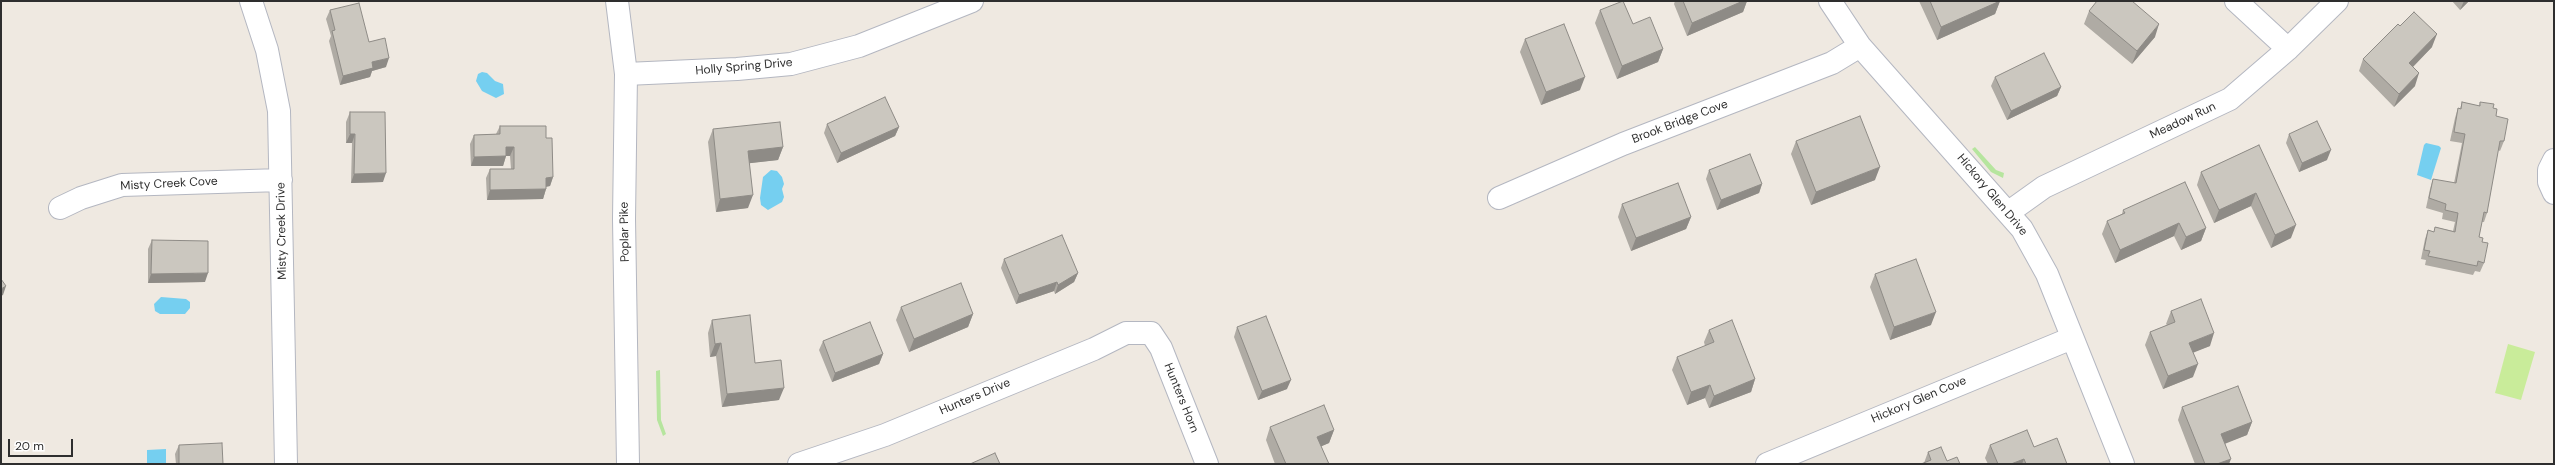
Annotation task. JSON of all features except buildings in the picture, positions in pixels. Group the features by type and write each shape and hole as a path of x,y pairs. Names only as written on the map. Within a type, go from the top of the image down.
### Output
{"street":[{"name":"Misty Creek Drive","path":"251,1 268,50 278,94 286,464"},
{"name":"Poplar Pike","path":"617,1 626,74 624,219 628,464"},
{"name":"Holly Spring Drive","path":"626,74 737,70 791,64 859,46 972,1"},
{"name":"Hickory Glen Drive","path":"1830,1 1860,46 2009,212 2036,251 2123,464"},
{"path":"2236,1 2288,49"},
{"name":"Meadow Run","path":"2009,212 2044,186 2230,99 2288,49 2337,1"},
{"name":"Brook Bridge Cove","path":"1499,198 1623,144 1832,63 1860,46"},
{"path":"2554,160 2549,170 2549,182 2554,193"},
{"name":"Misty Creek Cove","path":"60,208 88,195 122,185 281,180"},
{"name":"Hunters Drive","path":"799,464 885,435 1094,349 1126,333 1151,333"},
{"name":"Hunters Horn","path":"1151,333 1161,348 1207,464"},
{"name":"Hickory Glen Cove","path":"1767,464 2072,338"}],"green space":[{"path":"1975,147 1996,170 2004,173 2003,178 1991,172 1972,149"},
{"path":"2508,344 2535,352 2521,400 2495,393"},
{"path":"660,370 661,420 666,434 663,436 657,420 656,371"}],"water":[{"path":"482,72 487,73 495,81 503,84 504,94 496,98 482,91 476,81 478,74"},
{"path":"2426,143 2439,146 2441,148 2431,180 2417,175 2424,145"},
{"path":"771,170 777,171 782,177 784,184 782,189 784,197 782,202 768,210 761,205 760,198 763,177"},
{"path":"161,297 186,299 190,302 190,308 185,314 160,314 155,311 154,304"},
{"path":"166,449 166,464 147,464 147,450"}]}
